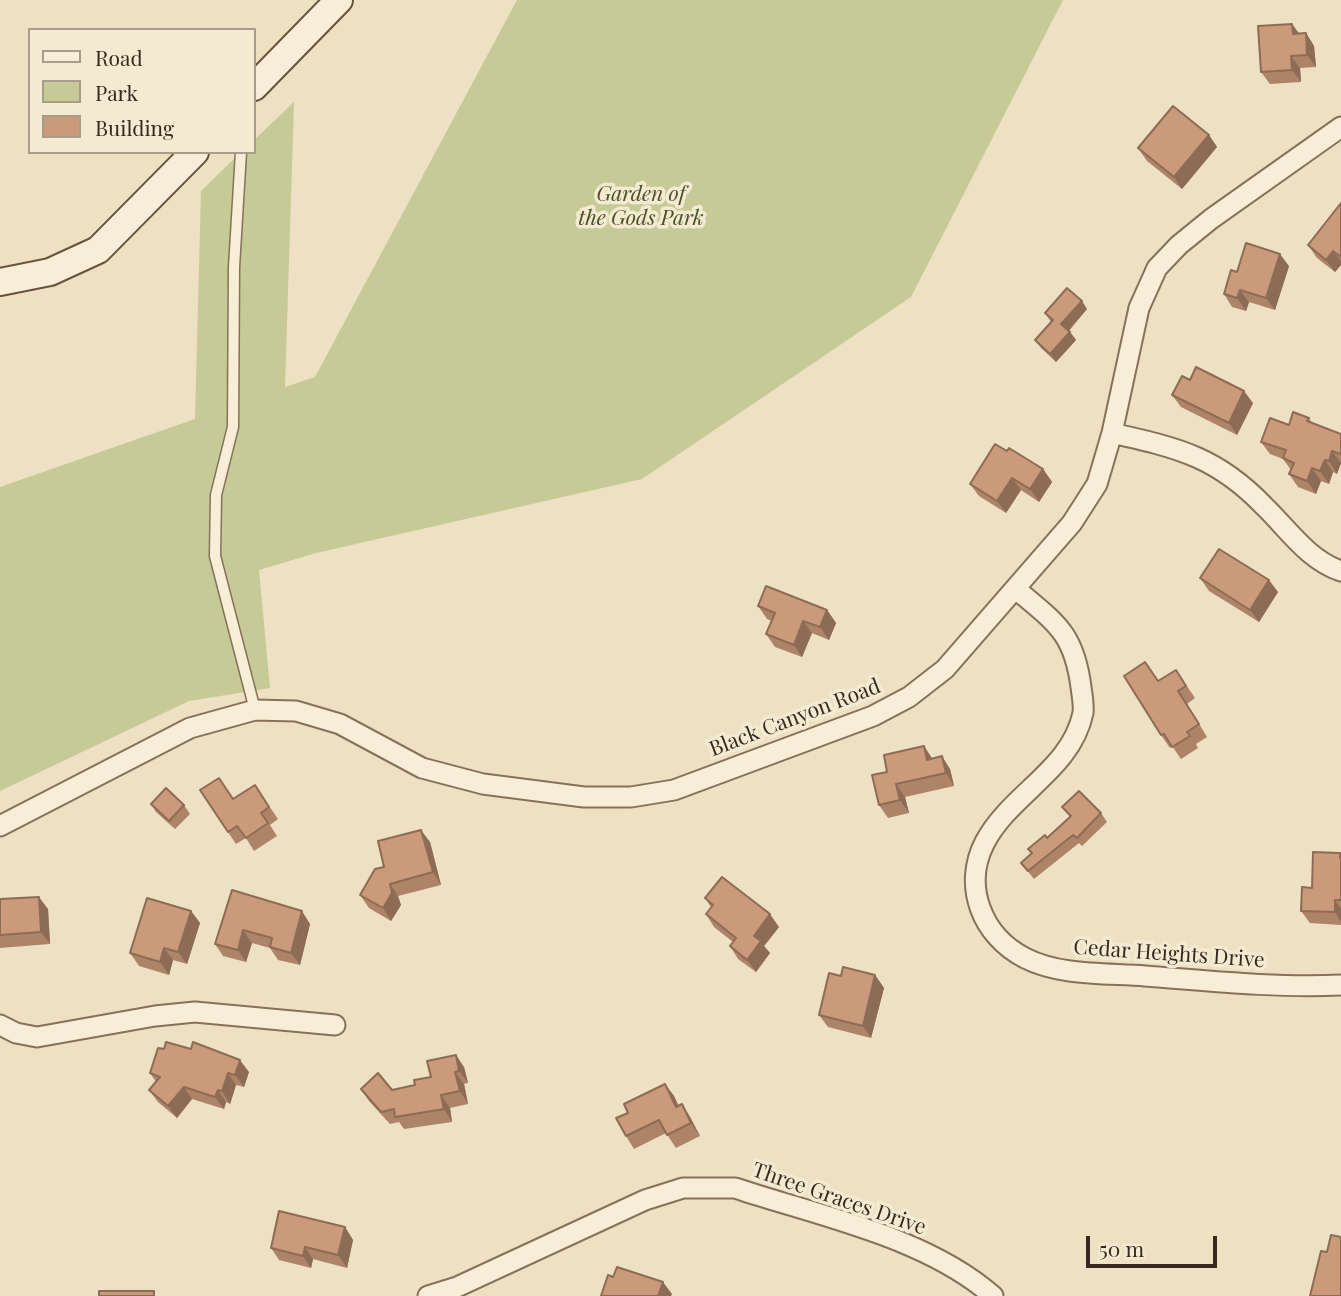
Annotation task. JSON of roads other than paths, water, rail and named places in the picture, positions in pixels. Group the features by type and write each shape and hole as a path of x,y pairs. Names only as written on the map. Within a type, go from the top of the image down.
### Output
{"street":[{"path":"256,85 339,0"},
{"name":"Black Canyon Road","path":"0,827 190,727 256,710 296,711 341,724 422,768 483,784 584,797 631,797 674,790 873,716 909,697 945,669 1017,590 1072,523 1097,484 1112,433 1139,308 1157,268 1179,244 1211,219 1341,127"},
{"path":"0,282 50,272 99,250 193,154"},
{"path":"1112,433 1201,457 1233,478 1311,554 1341,571"},
{"name":"Cedar Heights Drive","path":"1017,590 1059,625 1077,657 1083,711 1073,741 1057,763 1004,815 984,843 975,871 976,900 992,932 1025,958 1070,971 1270,985 1341,985"},
{"path":"0,1024 16,1033 37,1037 155,1016 195,1012 335,1025"},
{"name":"Three Graces Drive","path":"428,1296 457,1287 645,1199 683,1188 708,1186 735,1188 940,1258 970,1276 993,1296"}],"lane":[{"path":"241,154 234,267 233,427 216,495 215,556 256,710"}],"park label":[{"name":"Garden of the Gods Park","path":"641,206"}]}
